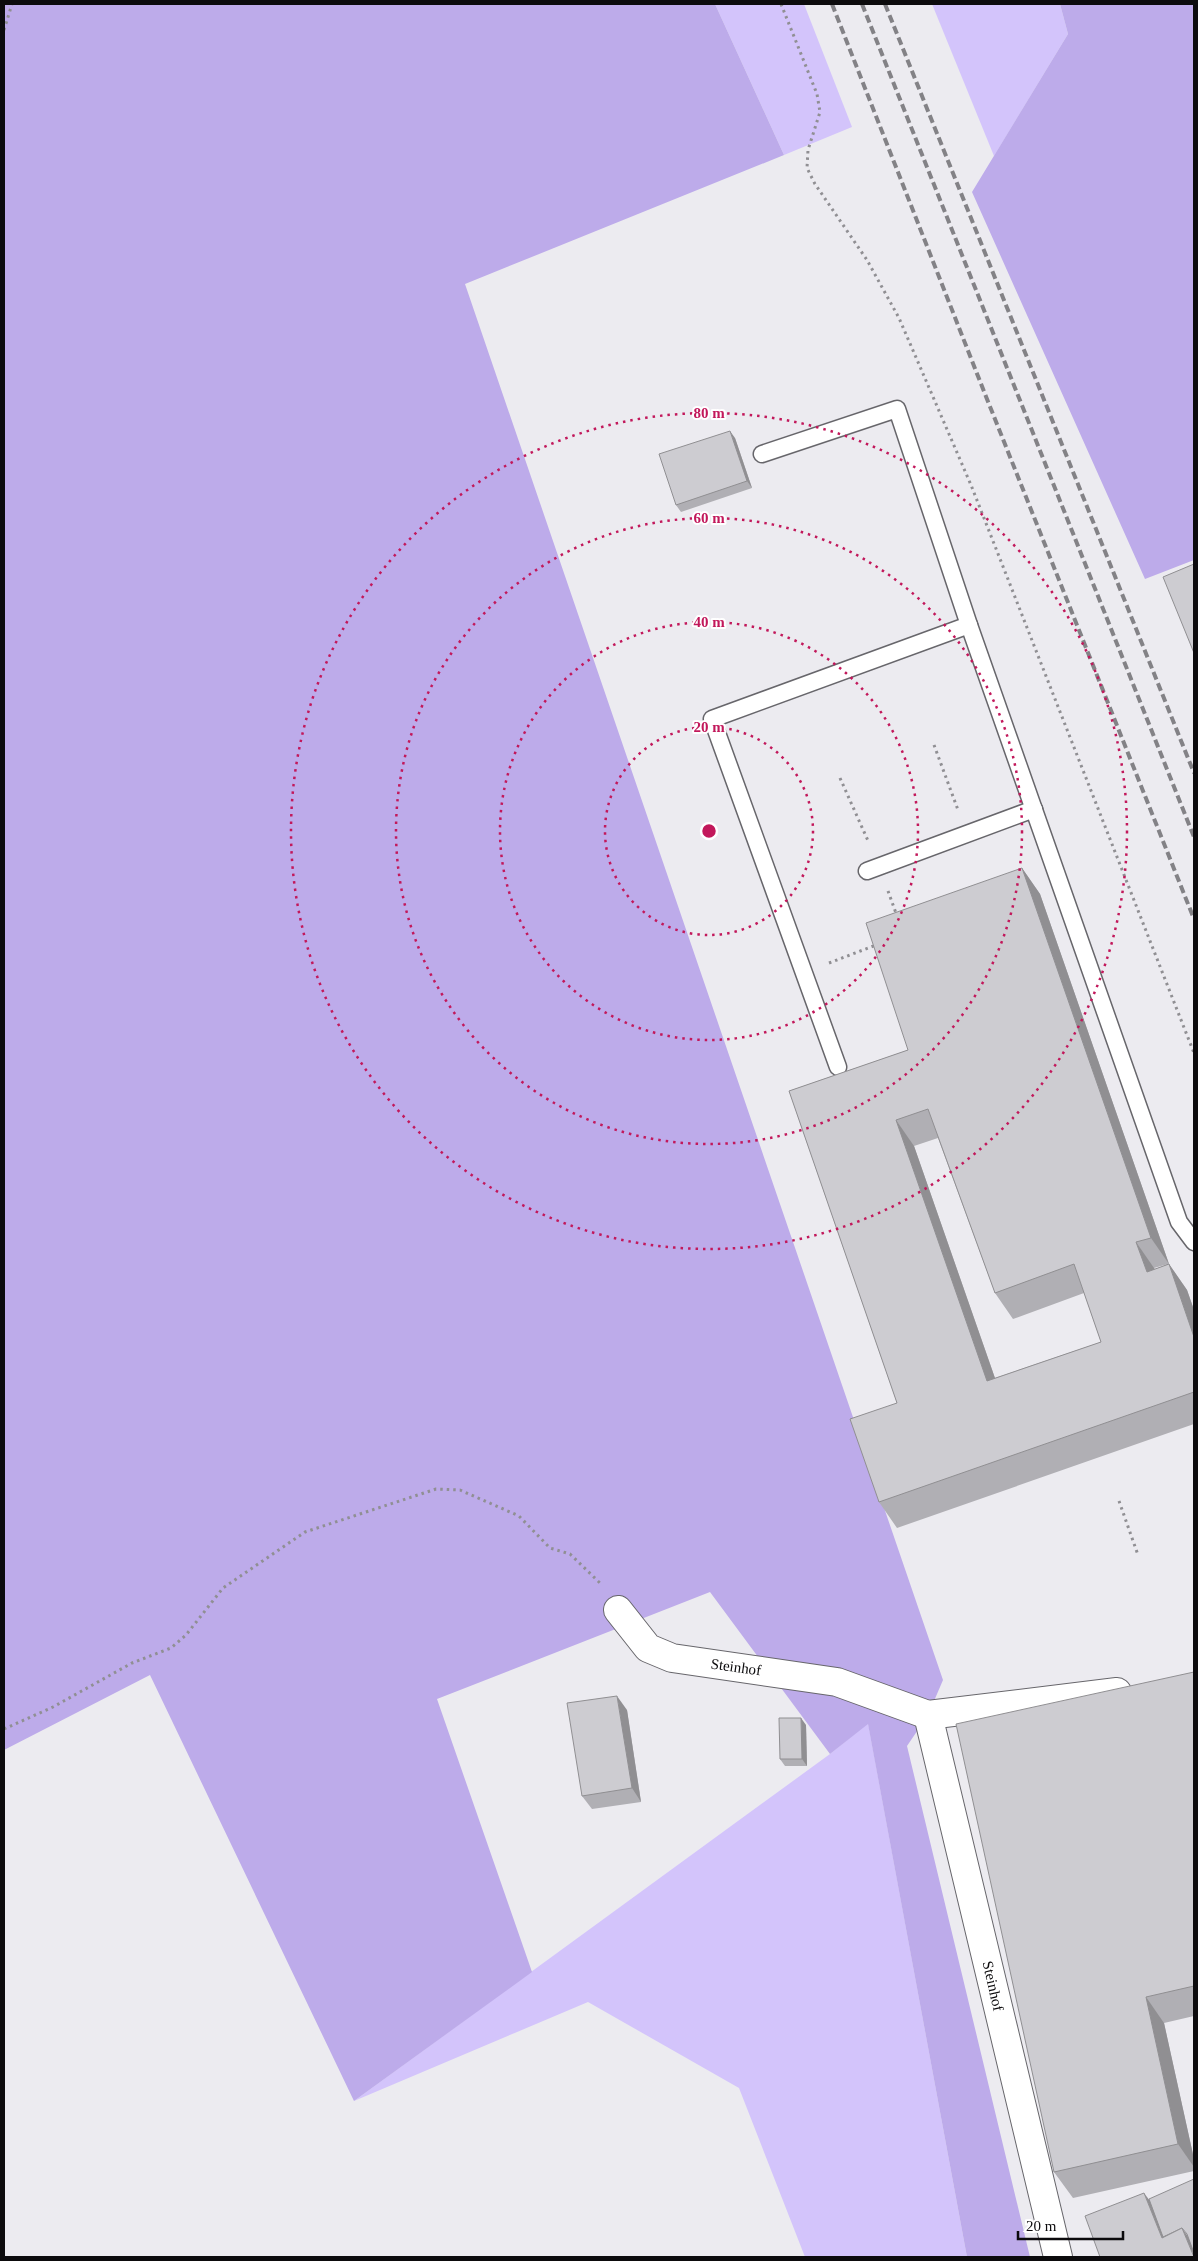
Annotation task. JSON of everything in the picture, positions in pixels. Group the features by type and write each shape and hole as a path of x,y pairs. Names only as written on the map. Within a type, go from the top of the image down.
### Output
{"street":[{"name":"Steinhof","path":"618,1610 648,1648 672,1658 837,1682 928,1715 1145,1689"},
{"name":"Steinhof","path":"928,1715 1058,2257"}],"lane":[{"path":"762,454 897,409 969,625 1179,1222 1194,1242"},
{"path":"838,1067 712,719 969,625"},
{"path":"867,870 1034,810"}],"path":[{"path":"4,30 12,4"},
{"path":"781,4 817,94 820,112 808,150 807,168 815,184 867,260 899,318 971,486 1194,1053"},
{"path":"934,745 967,834"},
{"path":"4,1729 53,1707 132,1663 171,1648 186,1635 223,1588 305,1532 436,1489 460,1490 519,1516 550,1548 570,1554 605,1588 618,1610"},
{"path":"1119,1501 1138,1555"}],"shaded area":[{"path":"4,4 715,4 784,155 465,284 943,1680 928,1715 907,1746 1030,2257 967,2257 868,1724 830,1754 710,1592 437,1699 532,1972 354,2101 150,1675 4,1750"},
{"path":"715,4 804,4 852,127 784,155"},
{"path":"932,4 1060,4 1068,34 994,156"},
{"path":"1060,4 1194,4 1194,560 1145,579 972,192 1068,34"},
{"path":"868,1723 967,2257 805,2257 739,2088 588,2002 354,2101 830,1754"}],"building":[{"path":"730,431 747,481 676,505 659,454"},
{"path":"1194,564 1194,653 1163,577"},
{"path":"1022,868 1151,1238 1136,1242 1147,1272 1169,1264 1194,1337 1194,1392 879,1502 850,1419 897,1403 789,1091 908,1050 866,923","holes":["928,1109 995,1293 1074,1264 1101,1342 987,1381 896,1120"]},
{"path":"1194,1672 1194,1986 1146,1997 1178,2144 1054,2172 956,1724"},
{"path":"617,1696 632,1788 582,1796 567,1703"},
{"path":"779,1718 801,1718 802,1759 780,1759"},
{"path":"1194,2179 1194,2253 1187,2234 1182,2228 1163,2237 1149,2199"},
{"path":"1144,2193 1162,2238 1182,2228 1194,2257 1100,2257 1085,2216"}],"railway":[{"path":"832,4 1194,919"},
{"path":"862,4 1194,837"},
{"path":"885,4 1194,773"}]}
